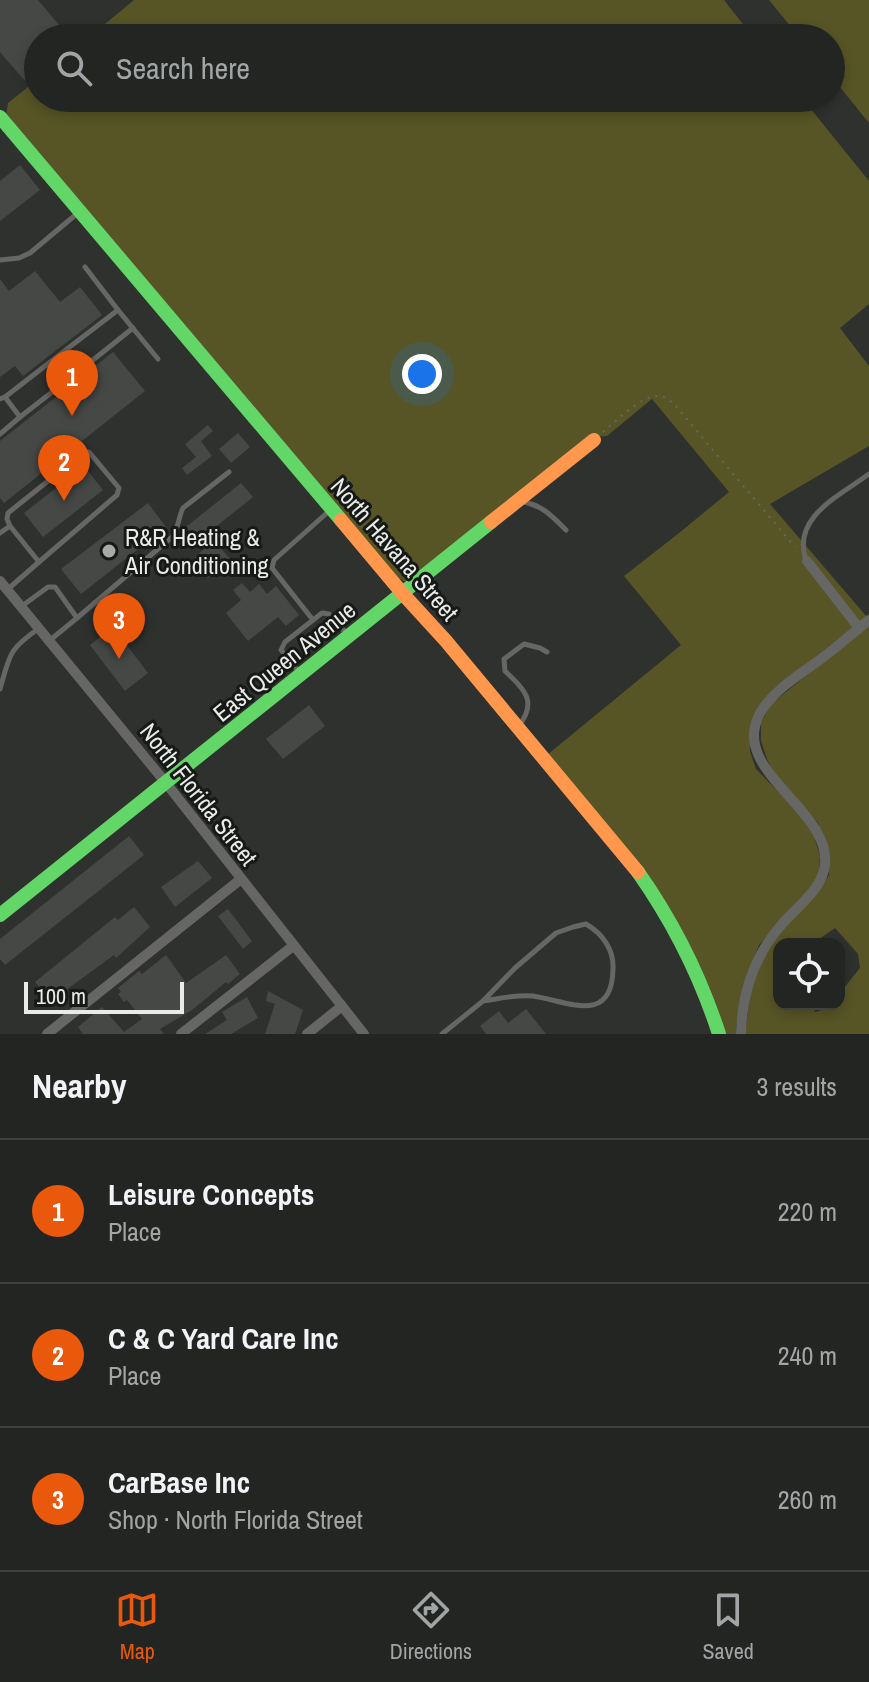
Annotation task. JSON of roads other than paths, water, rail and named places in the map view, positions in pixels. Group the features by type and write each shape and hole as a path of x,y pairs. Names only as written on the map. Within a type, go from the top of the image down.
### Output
{"street":[{"name":"North Havana Street","path":"0,117 616,845 674,927 709,1001 719,1034"},
{"name":"East Queen Avenue","path":"0,915 594,440"},
{"path":"807,561 859,628"},
{"name":"North Florida Street","path":"4,585 166,783 364,1034"},
{"path":"741,1034 747,989 757,961 771,937 820,880 825,863 822,843 813,826 762,763 755,730 762,710 773,697 869,620"},
{"path":"47,1034 241,879"},
{"path":"181,1034 293,946"},
{"path":"307,1034 342,1006"}],"lane":[{"path":"0,260 30,253 80,211"},
{"path":"85,267 158,359"},
{"path":"20,417 3,398 118,310"},
{"path":"0,434 133,328"},
{"path":"67,349 83,368"},
{"path":"4,585 39,562 117,495 119,488 89,452 83,453 8,513 10,526 39,562"},
{"path":"49,641 172,537 178,529 183,508 229,472"},
{"path":"807,561 802,548 809,524 835,496 869,474"},
{"path":"519,501 535,504 547,511 566,530"},
{"path":"313,620 272,568 274,560 331,509"},
{"path":"0,533 10,526"},
{"path":"22,607 48,587 55,587 77,618"},
{"path":"302,675 281,650 285,642 322,613 329,614 349,637"},
{"path":"0,689 9,656 17,644 39,628"},
{"path":"518,728 526,717 527,696 505,671 504,659 524,644 547,652"},
{"path":"442,1034 483,1001 556,933 586,924 595,930 613,953 610,990 602,1001 591,1006 563,1004 531,996 483,1001"}],"place":[{"name":"Leisure Concepts","path":"72,416"},
{"name":"C & C Yard Care Inc","path":"64,501"},
{"name":"R&R Heating & Air Conditioning","path":"109,551"},
{"name":"CarBase Inc","path":"119,659"}]}
